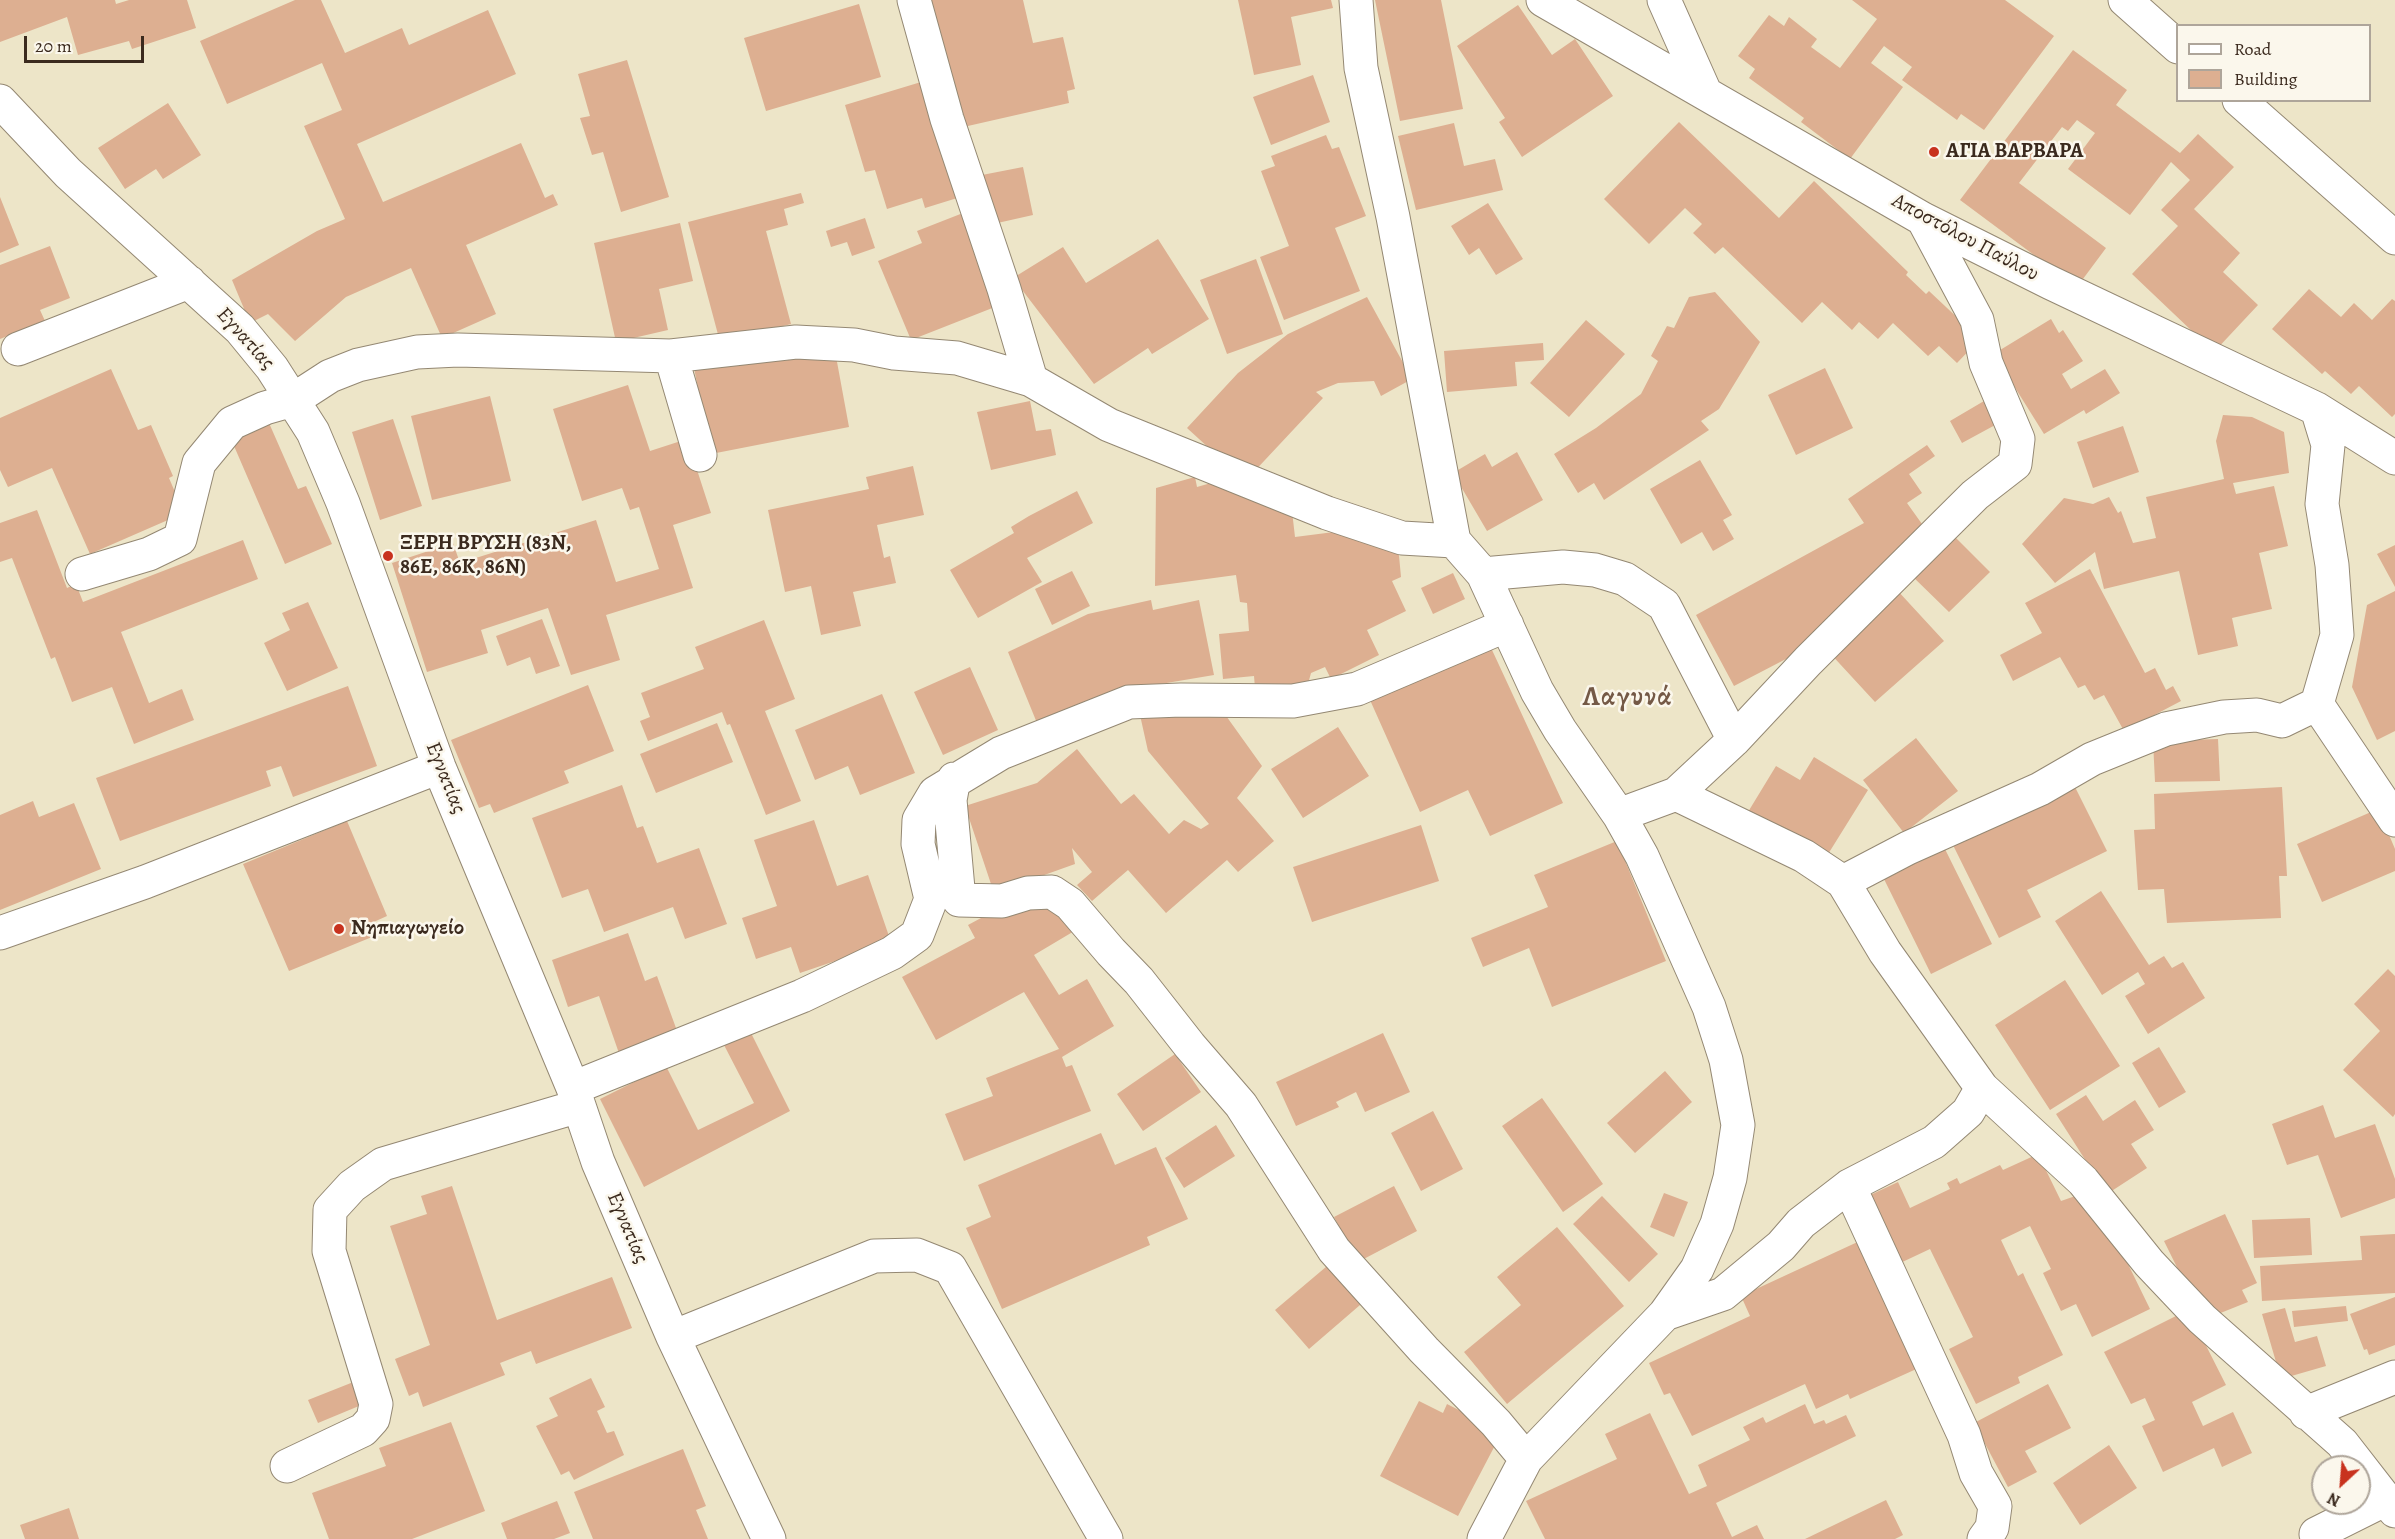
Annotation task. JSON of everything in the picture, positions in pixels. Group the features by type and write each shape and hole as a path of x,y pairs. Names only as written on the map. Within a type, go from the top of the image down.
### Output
{"street":[{"path":"914,0 947,119 1004,289 1031,380"},
{"path":"1356,0 1361,68 1393,217 1454,541 1483,574 1537,690 1560,730 1619,815 1670,916 1708,1006 1726,1060 1738,1125 1730,1178 1717,1224 1697,1269 1665,1314 1526,1459 1484,1539"},
{"name":"Αποστόλου Παύλου","path":"1543,0 1652,64 1704,90 1923,219 2051,283 2317,408 2395,458"},
{"path":"1664,0 1704,90"},
{"path":"2125,0 2176,45"},
{"name":"Εγνατίας","path":"0,101 12,133 76,181 240,329 272,368 313,432 343,503 440,767 576,1097 598,1162 673,1337 769,1539"},
{"path":"2241,102 2395,238"},
{"path":"1619,815 1676,794 1734,740 1808,661 1975,495 2015,464 2018,439 1986,363 1977,320 1923,219"},
{"path":"18,349 189,282"},
{"path":"82,574 149,554 180,538 199,463 232,423 265,408 293,400 330,376 358,365 417,352 458,350 671,356 796,342 854,345 894,353 957,358 1031,380 1109,425 1264,489 1402,538 1454,541"},
{"path":"671,356 700,455"},
{"path":"1843,882 1908,848 2040,789 2092,759 2166,729 2224,717 2258,715 2283,721 2317,704 2337,635 2332,565 2322,504 2328,445 2317,408"},
{"path":"1483,574 1563,567 1595,570 1624,579 1664,605 1734,740"},
{"path":"945,900 918,844 919,820 935,793 954,779 1001,753 1129,702 1293,701 1356,689 1507,625"},
{"path":"2317,704 2395,820"},
{"path":"0,933 157,878 440,767"},
{"path":"1676,794 1804,856 1843,882 1885,952 1982,1088 2083,1181 2149,1263 2202,1319 2342,1443 2390,1505 2314,1537"},
{"path":"945,900 1002,901 1028,893 1052,892 1070,904 1139,981 1190,1046 1241,1105 1334,1250 1424,1350 1496,1423 1526,1459"},
{"path":"286,1466 363,1430 373,1419 376,1404 329,1251 330,1210 352,1186 383,1164 576,1097 802,996 892,953 917,935 945,900"},
{"path":"1665,1314 1724,1294 1780,1246 1801,1223 1849,1186 1934,1142 1968,1112 1982,1088"},
{"path":"1849,1186 1964,1436 1976,1473 1995,1506 1992,1528 1984,1539"},
{"path":"673,1337 874,1257 917,1255 950,1268 1106,1539"},
{"path":"2306,1413 2395,1377"}],"building":[{"path":"0,0 115,0 116,4 129,0 187,0 196,28 132,49 129,41 78,55 67,17 0,42"},
{"path":"295,0 321,0 345,53 402,28 409,45 488,10 516,74 357,144 383,202 521,143 545,198 553,194 558,205 466,245 496,314 442,338 411,268 346,297 295,341 268,314 250,323 232,280 317,231 345,219 304,126 342,110 322,63 227,104 200,41"},
{"path":"929,0 1023,0 1033,43 1063,37 1075,89 1067,91 1069,103 959,128"},
{"path":"1238,0 1331,0 1333,8 1291,17 1301,65 1254,75"},
{"path":"1375,0 1441,0 1463,109 1400,121"},
{"path":"1852,0 2005,0 2054,36 1984,130 1961,114 1957,120 1902,80 1912,67 1884,46 1871,63 1903,87 1850,159 1801,122 1804,118 1749,78 1755,69 1738,56 1769,15 1784,26 1789,17 1817,39 1811,47 1840,68 1877,19"},
{"path":"859,4 881,77 766,111 744,38"},
{"path":"1518,5 1552,55 1575,39 1613,96 1522,157 1499,122 1505,118 1457,46"},
{"path":"2073,50 2127,90 2116,105 2180,153 2198,134 2234,167 2194,209 2240,253 2223,272 2258,305 2214,352 2132,274 2178,226 2161,210 2190,180 2171,162 2130,215 2068,169 2095,133 2077,120 2068,131 2062,127 2019,183 2106,248 2077,287 1960,200"},
{"path":"627,60 669,197 621,212 603,152 592,155 580,118 590,116 578,74"},
{"path":"1313,75 1330,122 1271,145 1253,97"},
{"path":"931,79 967,195 925,208 922,198 887,209 875,170 865,172 845,105"},
{"path":"168,103 201,155 163,179 156,169 125,189 98,148"},
{"path":"1679,122 1779,218 1814,181 1908,272 1906,275 1926,294 1929,291 1980,339 1957,363 1939,346 1928,356 1893,323 1878,339 1859,322 1852,330 1822,302 1802,323 1723,247 1715,254 1693,233 1702,224 1685,208 1649,244 1604,199"},
{"path":"1454,123 1464,166 1495,159 1503,190 1416,210 1398,136"},
{"path":"1326,135 1332,149 1339,147 1366,216 1335,228 1360,291 1284,320 1260,257 1289,246 1261,171 1275,166 1271,156"},
{"path":"1023,167 1033,215 993,224 982,175"},
{"path":"801,193 804,203 784,209 788,225 766,231 791,324 720,342 688,222"},
{"path":"0,197 19,245 0,253"},
{"path":"1488,203 1523,259 1496,275 1479,248 1469,255 1451,226"},
{"path":"963,213 1000,305 911,340 878,261 922,243 917,231"},
{"path":"865,218 875,248 852,256 847,242 831,247 826,231"},
{"path":"680,223 693,281 659,289 668,330 616,342 594,243"},
{"path":"1158,239 1209,319 1152,354 1148,348 1094,384 1013,278 1063,247 1086,283"},
{"path":"50,246 70,298 40,310 45,321 0,339 0,265"},
{"path":"1256,259 1283,334 1227,354 1200,280"},
{"path":"2309,289 2341,317 2354,303 2372,320 2392,299 2395,301 2395,414 2392,417 2359,386 2351,394 2325,371 2322,374 2272,329"},
{"path":"1715,292 1760,342 1719,409 1701,421 1709,430 1604,500 1594,483 1578,493 1554,454 1596,428 1641,394 1658,361 1651,356 1667,326 1674,328 1689,297"},
{"path":"1367,297 1412,379 1381,396 1374,381 1338,383 1316,392 1323,398 1250,476 1227,455 1222,460 1187,428 1238,373 1288,334"},
{"path":"2051,319 2059,333 2063,330 2083,361 2062,374 2071,389 2105,369 2120,393 2086,414 2084,410 2044,434 2014,386 2007,391 1987,358"},
{"path":"1586,320 1625,354 1569,417 1530,383"},
{"path":"1543,343 1544,360 1515,362 1517,386 1447,392 1444,351"},
{"path":"835,351 849,427 711,454 694,368 782,352 783,361"},
{"path":"1825,368 1853,428 1796,455 1768,395"},
{"path":"111,369 138,430 151,425 173,476 169,478 184,513 90,554 52,468 8,487 0,470 0,418"},
{"path":"628,385 650,451 687,439 711,513 673,525 693,588 606,615 620,660 571,675 548,608 481,630 488,653 427,672 392,563 453,543 460,563 596,520 616,582 659,569 639,507 630,510 622,488 582,501 553,409"},
{"path":"490,396 511,481 432,500 411,416"},
{"path":"1030,401 1036,431 1051,429 1056,455 991,470 977,412"},
{"path":"1984,401 1997,424 1962,443 1950,421"},
{"path":"2223,415 2252,417 2284,432 2289,473 2233,483 2236,494 2274,486 2288,546 2259,553 2272,609 2232,618 2238,646 2198,655 2179,571 2104,589 2095,552 2055,583 2022,544 2064,498 2093,504 2109,497 2118,513 2121,511 2133,543 2156,538 2146,497 2224,479 2216,441"},
{"path":"393,419 422,506 380,520 352,432"},
{"path":"269,423 298,489 306,486 332,544 285,564 231,439"},
{"path":"2123,426 2139,472 2093,488 2077,442"},
{"path":"1927,445 1935,456 1909,474 1922,493 1907,503 1927,531 1889,557 1895,571 1834,634 1734,686 1696,615 1864,523 1848,499"},
{"path":"1517,452 1543,500 1487,531 1453,473 1485,454 1492,467"},
{"path":"1700,460 1732,515 1723,520 1734,539 1713,551 1702,532 1681,544 1650,489"},
{"path":"913,466 924,515 877,525 884,558 890,556 896,583 853,592 861,626 821,635 811,586 785,592 768,510 869,489 866,477"},
{"path":"1195,477 1197,487 1225,479 1292,511 1295,537 1334,532 1398,545 1401,577 1392,581 1406,611 1367,630 1379,655 1331,679 1325,667 1311,673 1308,684 1255,688 1254,676 1223,679 1219,634 1249,631 1247,603 1240,602 1236,575 1155,586 1156,488"},
{"path":"1077,491 1093,523 1027,558 1042,582 978,618 950,570 1014,533 1011,527"},
{"path":"37,510 67,588 76,584 83,602 243,540 258,579 121,632 149,703 182,689 194,720 134,744 112,687 72,702 55,657 51,659 12,558 0,562 0,523"},
{"path":"1951,533 1990,572 1949,612 1910,574"},
{"path":"2395,545 2395,587 2377,554"},
{"path":"2090,569 2145,673 2155,668 2166,690 2173,686 2181,701 2124,731 2104,695 2094,700 2085,685 2078,688 2060,657 2013,681 2000,655 2042,633 2025,603"},
{"path":"1072,571 1090,606 1052,625 1035,589"},
{"path":"1453,573 1465,599 1433,614 1421,588"},
{"path":"1897,590 1944,641 1875,702 1828,651"},
{"path":"2395,591 2395,731 2377,740 2352,687 2367,605"},
{"path":"1151,600 1153,610 1199,600 1214,675 1113,692 1037,723 1008,652 1088,614"},
{"path":"308,602 338,668 287,691 264,643 290,630 282,613"},
{"path":"542,619 560,666 536,674 530,657 507,666 496,636"},
{"path":"764,620 795,699 765,711 801,801 766,815 730,724 727,725 722,712 648,741 640,721 650,717 641,693 704,669 695,647"},
{"path":"1486,637 1563,803 1490,836 1468,790 1420,812 1366,691"},
{"path":"970,667 998,730 943,755 914,692"},
{"path":"588,685 614,751 564,771 569,783 494,813 490,804 479,808 451,740"},
{"path":"348,686 377,766 293,797 281,766 266,771 271,786 120,841 96,778"},
{"path":"882,694 915,773 860,795 848,766 815,780 795,730"},
{"path":"1219,706 1262,766 1237,798 1274,841 1238,872 1227,860 1166,913 1128,870 1092,901 1077,885 1092,872 1072,848 1075,864 994,893 965,806 1037,783 1077,749 1121,804 1134,794 1169,834 1184,820 1201,829 1209,824 1148,751 1140,715"},
{"path":"717,723 733,762 656,793 640,754"},
{"path":"1338,727 1369,776 1303,818 1271,769"},
{"path":"1916,738 1958,791 1904,833 1863,780"},
{"path":"2218,739 2220,781 2155,782 2153,741"},
{"path":"1814,757 1868,790 1825,859 1748,812 1776,766 1800,780"},
{"path":"2071,779 2107,851 2027,890 2041,917 1999,938 1950,839"},
{"path":"622,785 637,828 643,826 657,863 699,848 727,924 685,939 673,907 604,932 588,889 562,898 532,818"},
{"path":"2282,787 2287,876 2279,876 2281,918 2167,923 2164,889 2138,890 2134,830 2155,829 2154,794"},
{"path":"33,801 39,817 74,803 101,869 0,910 0,815"},
{"path":"2378,809 2395,849 2395,871 2322,902 2297,844"},
{"path":"814,820 837,886 868,875 891,942 800,973 791,947 756,959 742,918 777,906 754,840"},
{"path":"347,821 387,916 367,925 372,937 289,971 243,864"},
{"path":"1421,825 1439,881 1312,922 1293,867"},
{"path":"1617,841 1666,961 1552,1007 1529,948 1483,967 1471,938 1548,907 1534,875"},
{"path":"1941,841 1992,944 1931,974 1880,871"},
{"path":"2101,891 2149,965 2164,956 2172,968 2183,962 2205,998 2148,1034 2125,996 2145,984 2138,972 2102,995 2055,921"},
{"path":"1059,903 1076,930 1034,955 1059,995 1087,979 1114,1026 1062,1057 1066,1067 1072,1065 1091,1111 964,1161 945,1114 993,1096 986,1078 1059,1049 1024,992 936,1040 902,977 975,938 968,925 1007,904"},
{"path":"628,933 645,981 657,976 680,1039 621,1059 599,996 568,1007 552,960"},
{"path":"2388,969 2395,976 2395,1114 2393,1117 2343,1070 2380,1031 2354,1004"},
{"path":"2065,980 2120,1066 2050,1110 1995,1025"},
{"path":"750,1031 790,1111 644,1187 600,1099 666,1066 698,1130 754,1103 724,1045"},
{"path":"1383,1033 1410,1092 1365,1112 1356,1092 1336,1102 1339,1107 1296,1126 1276,1082"},
{"path":"2159,1047 2186,1092 2159,1108 2132,1063"},
{"path":"1175,1054 1201,1092 1143,1131 1117,1094"},
{"path":"1665,1071 1692,1102 1635,1153 1607,1123"},
{"path":"2086,1095 2103,1121 2135,1100 2154,1130 2131,1144 2147,1168 2107,1194 2056,1114"},
{"path":"1542,1098 1603,1184 1563,1212 1502,1126"},
{"path":"2323,1105 2335,1138 2375,1124 2395,1179 2395,1198 2341,1218 2318,1155 2287,1165 2272,1124"},
{"path":"1433,1111 1463,1169 1421,1191 1391,1133"},
{"path":"1216,1125 1235,1156 1184,1188 1165,1158"},
{"path":"1101,1133 1115,1165 1156,1147 1188,1219 1147,1237 1150,1245 1002,1309 966,1228 991,1217 978,1185"},
{"path":"2038,1154 2061,1201 2084,1193 2105,1217 2150,1309 2092,1337 2076,1304 2061,1311 2043,1273 2051,1269 2030,1226 2001,1240 2018,1276 2023,1273 2063,1355 2018,1377 2020,1383 1976,1404 1949,1349 1973,1337 1930,1249 1896,1265 1864,1198 1898,1182 1910,1208 1950,1189 1947,1183 1957,1178 1960,1184 2000,1165 2003,1170"},
{"path":"452,1186 497,1320 612,1277 632,1328 536,1364 531,1351 500,1363 505,1375 423,1407 418,1392 409,1396 395,1359 430,1345 390,1226 427,1214 421,1196"},
{"path":"1394,1186 1417,1231 1358,1262 1334,1217"},
{"path":"1664,1193 1688,1202 1674,1237 1650,1227"},
{"path":"1602,1196 1658,1254 1629,1282 1573,1224"},
{"path":"2225,1214 2257,1283 2242,1290 2248,1302 2203,1320 2164,1241"},
{"path":"2310,1218 2312,1255 2254,1258 2252,1220"},
{"path":"1557,1227 1624,1306 1507,1404 1464,1352 1521,1305 1497,1277"},
{"path":"2395,1234 2395,1293 2262,1301 2260,1266 2362,1260 2360,1236"},
{"path":"1864,1239 1923,1366 1850,1399 1848,1394 1816,1409 1805,1384 1692,1436 1670,1393 1664,1395 1649,1363 1750,1316 1741,1296"},
{"path":"1333,1261 1367,1299 1309,1349 1275,1310"},
{"path":"2395,1297 2395,1345 2369,1355 2367,1349 2364,1350 2350,1314"},
{"path":"2346,1306 2348,1321 2294,1327 2292,1311"},
{"path":"2285,1308 2295,1342 2317,1336 2326,1366 2281,1379 2262,1314"},
{"path":"2188,1310 2226,1385 2192,1402 2203,1426 2233,1412 2252,1453 2222,1467 2214,1448 2163,1472 2142,1426 2155,1420 2145,1398 2131,1404 2104,1352"},
{"path":"591,1378 605,1407 597,1411 607,1433 614,1431 624,1455 574,1480 569,1471 561,1475 536,1426 558,1416 549,1398"},
{"path":"361,1379 371,1401 318,1423 308,1400"},
{"path":"2048,1384 2071,1428 2025,1451 2037,1472 2008,1487 1974,1423"},
{"path":"1419,1401 1443,1413 1447,1404 1502,1432 1458,1516 1380,1476"},
{"path":"1805,1404 1814,1424 1824,1420 1826,1424 1846,1415 1856,1436 1716,1503 1732,1537 1757,1525 1764,1539 1545,1539 1526,1501 1617,1459 1605,1434 1650,1413 1689,1494 1707,1486 1698,1465 1750,1440 1743,1427 1763,1417 1766,1423"},
{"path":"451,1422 485,1511 412,1539 329,1539 312,1493 386,1466 379,1448"},
{"path":"2109,1445 2137,1488 2080,1525 2053,1483"},
{"path":"683,1449 706,1506 696,1510 708,1539 593,1539 574,1492"},
{"path":"1886,1500 1903,1535 1895,1539 1805,1539"},
{"path":"557,1501 570,1533 554,1539 507,1539 501,1523"},
{"path":"69,1508 79,1539 25,1539 20,1525"}],"place":[{"name":"ΑΓΙΑ ΒΑΡΒΑΡΑ","path":"1934,152"},
{"name":"ΞΕΡΗ ΒΡΥΣΗ (83Ν, 86Ε, 86Κ, 86Ν)","path":"388,556"},
{"name":"Νηπιαγωγείο","path":"339,929"}],"district":[{"name":"Λαγυνά","path":"1628,698"}]}
